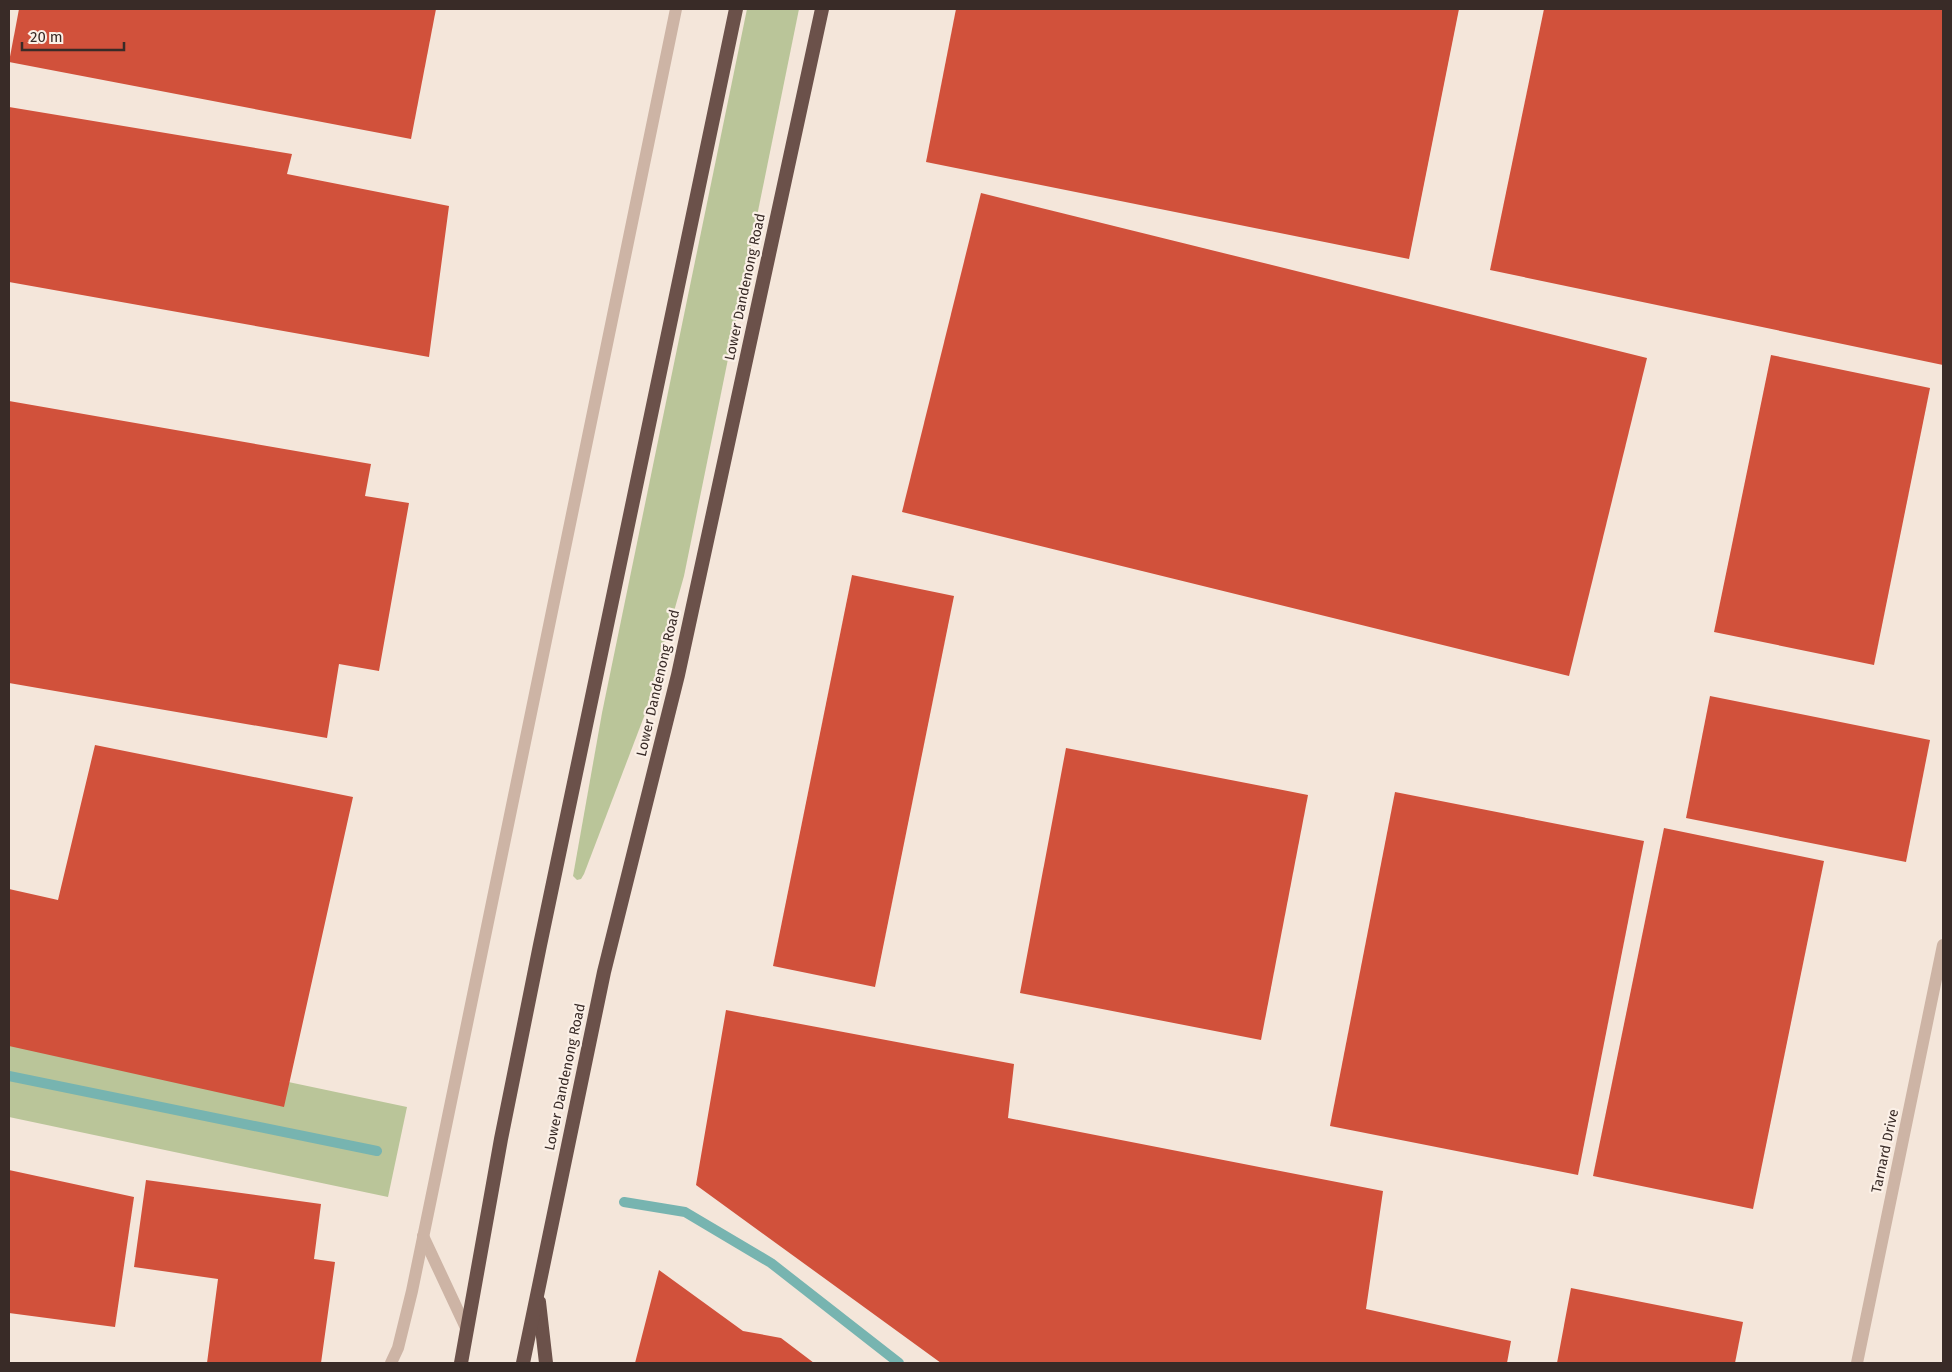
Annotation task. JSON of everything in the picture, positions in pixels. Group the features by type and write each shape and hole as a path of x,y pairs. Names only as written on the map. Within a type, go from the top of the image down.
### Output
{"highway":[{"path":"461,1363 501,1139 540,945 736,9"},
{"name":"Lower Dandenong Road","path":"523,1363 604,972 678,674 822,9"},
{"path":"538,1286 546,1363"}],"street":[{"path":"391,1363 398,1348 423,1236 676,9"},
{"name":"Tarnard Drive","path":"1857,1363 1943,945"},
{"path":"423,1236 467,1330"}],"green space":[{"path":"747,9 799,9 684,576 645,714 584,874 581,879 577,880 573,876 602,713"},
{"path":"9,1023 407,1107 388,1197 9,1117"}],"building":[{"path":"19,9 436,9 411,139 9,62"},
{"path":"956,9 1459,9 1409,259 926,162"},
{"path":"1544,9 1943,9 1943,365 1490,270"},
{"path":"9,107 292,154 287,174 449,206 429,357 9,282"},
{"path":"981,193 1647,358 1569,676 902,512"},
{"path":"1771,355 1930,388 1874,665 1714,632"},
{"path":"9,401 371,464 365,496 409,503 379,671 339,664 327,738 9,683"},
{"path":"852,575 954,596 875,987 773,966"},
{"path":"1710,696 1930,740 1906,862 1686,818"},
{"path":"95,745 353,797 284,1107 9,1046 9,889 58,900"},
{"path":"1066,748 1308,795 1261,1040 1020,993"},
{"path":"1395,792 1644,841 1578,1175 1330,1126"},
{"path":"1664,828 1824,861 1753,1209 1593,1176"},
{"path":"726,1010 1014,1064 1008,1118 1383,1191 1366,1309 1511,1341 1507,1363 941,1363 696,1185"},
{"path":"9,1170 134,1197 115,1327 9,1313"},
{"path":"146,1180 321,1204 314,1259 335,1262 321,1363 207,1363 218,1279 134,1267"},
{"path":"659,1270 743,1331 781,1338 814,1363 635,1363"},
{"path":"1571,1288 1743,1322 1735,1363 1557,1363"}],"waterway":[{"path":"9,1076 377,1151"},
{"path":"624,1202 685,1212 771,1263 899,1363"}]}
